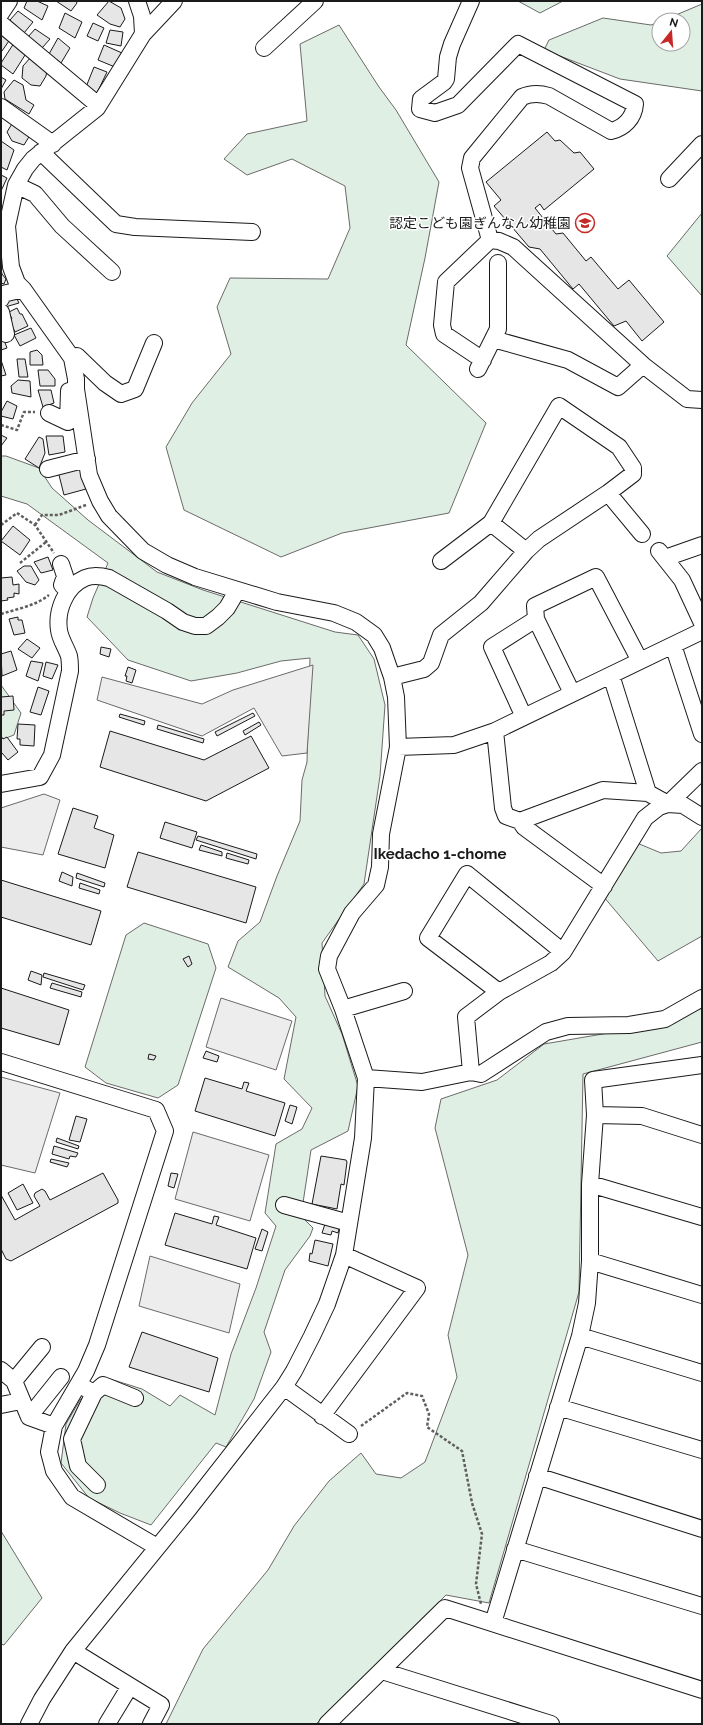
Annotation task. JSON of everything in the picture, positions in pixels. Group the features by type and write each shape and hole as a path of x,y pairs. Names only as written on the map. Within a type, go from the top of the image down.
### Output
{"street":[{"path":"1,13 9,1"},
{"path":"137,1 142,16 143,34"},
{"path":"29,1724 42,1699 73,1651 284,1387 315,1330 326,1304 344,1255 363,1138 366,1078 343,1009 327,969 329,956 352,913 376,885 380,867 380,834 398,747 396,697 392,677 382,648 374,635 356,622 334,613 277,602 195,577 155,559 143,551 109,516 100,501 89,475 72,358 23,289 17,283 11,267 6,207 25,169 47,148 98,105 143,34 174,1"},
{"path":"264,48 314,1"},
{"path":"471,1 448,57 446,79 421,99 420,110 435,113 458,105 518,44 635,104 626,124 611,132 550,96 530,93 522,97 472,158 470,168 484,244"},
{"path":"1,24 98,105"},
{"path":"1,107 47,148 116,224 135,227 252,232"},
{"path":"669,178 702,144"},
{"path":"16,185 35,194 62,226 112,272"},
{"path":"498,263 498,329 480,365 444,334 442,325 446,282 484,244 499,241 513,247 643,365 687,399 702,400"},
{"path":"1,299 3,294 23,289"},
{"path":"1,312 6,334"},
{"path":"493,339 568,360 618,387 643,365"},
{"path":"72,358 77,356 105,383 121,394 135,389 154,343"},
{"path":"48,413 68,422 69,391 76,389"},
{"path":"392,677 424,670 431,663 441,635 481,603 526,551 539,539 608,494 633,474 633,468 619,447 559,406 491,523 441,561"},
{"path":"48,469 87,459"},
{"path":"608,494 642,534"},
{"path":"491,523 526,551"},
{"path":"702,545 662,555 682,580 702,623"},
{"path":"1,784 40,777 52,756 70,671 69,658 58,626 65,588 61,564"},
{"path":"65,588 86,577 99,576 110,578 184,622 195,626 206,626 227,608 237,591"},
{"path":"572,693 536,619 535,606 596,577 640,661"},
{"path":"524,717 492,647 536,619"},
{"path":"398,747 454,745 494,731 702,631"},
{"path":"673,645 702,734"},
{"path":"611,675 648,793"},
{"path":"494,731 503,808 506,816 520,821 524,827 604,886"},
{"path":"471,1072 466,1017 499,992 551,963 563,952 645,818 658,807 668,804 702,771"},
{"path":"520,821 603,790 648,793 668,804 683,806 702,817"},
{"path":"499,992 428,938 467,874 563,952"},
{"path":"343,1009 404,991"},
{"path":"366,1078 422,1082 471,1072 481,1074 546,1032 568,1026 629,1025 665,1019 702,998"},
{"path":"1,1062 156,1110 165,1131 97,1345 86,1371 54,1426 49,1452 54,1471 72,1496 157,1547"},
{"path":"489,1622 515,1549 580,1336 587,1303 590,1261 590,1184 596,1115 594,1080 702,1065"},
{"path":"596,1115 642,1116 702,1135"},
{"path":"590,1184 702,1217"},
{"path":"284,1205 349,1223"},
{"path":"322,1416 417,1288 367,1264 344,1255"},
{"path":"590,1261 702,1295"},
{"path":"580,1336 702,1373"},
{"path":"14,1381 42,1347"},
{"path":"1,1370 14,1381 28,1417 54,1426"},
{"path":"28,1417 61,1377"},
{"path":"78,1385 94,1393"},
{"path":"97,1485 78,1466 72,1439 94,1393 103,1385 135,1398"},
{"path":"284,1387 322,1416 349,1434"},
{"path":"1,1405 21,1401"},
{"path":"558,1407 702,1450"},
{"path":"537,1476 702,1529"},
{"path":"515,1549 702,1606"},
{"path":"328,1724 445,1608 702,1690"},
{"path":"73,1651 161,1705 151,1724"},
{"path":"382,1670 551,1724"},
{"path":"107,1724 130,1686"}],"path":[{"path":"1,425 17,430 24,412 48,413"},
{"path":"35,525 42,515 59,515 100,501"},
{"path":"1,525 17,513 35,525 61,564"},
{"path":"20,563 46,542"},
{"path":"1,614 41,601 65,588"},
{"path":"349,1434 407,1393 422,1396 430,1414 427,1427 462,1451 472,1503 482,1534 476,1584 489,1622"}],"green space":[{"path":"518,1 563,1 540,13"},
{"path":"702,4 702,91 620,79 544,50 549,40 603,18 651,25 651,52 691,52 691,12 683,12"},
{"path":"339,25 379,87 396,110 439,182 425,258 406,345 486,423 449,513 342,533 281,557 184,510 166,447 192,403 231,354 217,307 230,278 328,279 350,228 345,186 292,159 247,175 224,159 247,134 307,121 300,44"},
{"path":"702,213 702,296 667,256"},
{"path":"1,456 6,456 39,468 52,488 88,520 157,572 203,590 335,632 358,635 374,659 385,705 380,776 364,884 322,943 325,996 342,1034 358,1086 348,1131 311,1150 301,1216 313,1228 310,1236 285,1270 264,1332 271,1352 254,1399 226,1447 216,1443 151,1525 120,1513 89,1498 61,1463 66,1424 80,1400 104,1377 142,1389 170,1406 180,1395 215,1415 231,1354 256,1288 276,1226 265,1213 276,1144 302,1129 312,1108 284,1079 296,1017 279,998 228,967 238,941 260,922 300,821 302,780 307,762 310,658 281,661 237,673 191,681 128,660 87,617 93,598 108,563 27,504 1,496"},
{"path":"1,685 21,713 14,735 1,740"},
{"path":"702,828 702,936 658,961 603,896 637,843 661,853 681,851"},
{"path":"144,923 208,944 216,968 178,1085 158,1098 106,1083 85,1067 126,935"},
{"path":"702,1008 702,1042 583,1074 579,1292 489,1603 446,1595 316,1724 166,1724 203,1649 268,1570 294,1526 329,1481 361,1453 376,1474 401,1478 425,1462 457,1377 448,1335 468,1255 435,1128 441,1099 497,1080 544,1044 673,1022"},
{"path":"1,1531 42,1598 4,1645 1,1644"}],"shaded area":[{"path":"313,665 307,753 282,756 254,708 202,736 97,700 102,677 202,704 233,690"},
{"path":"44,794 60,800 43,855 1,847 1,808"},
{"path":"221,998 292,1021 276,1070 206,1047"},
{"path":"1,1077 60,1093 35,1173 1,1165"},
{"path":"193,1132 269,1155 250,1221 175,1199"},
{"path":"150,1256 240,1284 229,1333 139,1306"}],"building":[{"path":"27,1 37,1 48,6 42,20 24,8"},
{"path":"56,1 76,1 77,3 71,11"},
{"path":"109,1 121,8 125,19 120,27 110,24 97,15"},
{"path":"18,11 33,22 24,33 10,20"},
{"path":"65,13 82,22 75,38 59,28"},
{"path":"93,23 104,28 98,41 87,36"},
{"path":"35,29 50,39 42,48 28,37"},
{"path":"110,30 123,32 121,46 106,43"},
{"path":"1,31 11,38 2,51 1,51"},
{"path":"58,38 70,48 61,63 49,54"},
{"path":"14,43 27,52 13,74 1,65 1,63"},
{"path":"104,45 122,53 115,67 98,60"},
{"path":"31,57 47,70 46,76 40,86 31,85 22,78 23,66"},
{"path":"94,67 107,72 96,95 86,87"},
{"path":"1,77 6,80 1,89"},
{"path":"14,80 23,85 26,100 34,105 29,114 5,99 4,92"},
{"path":"13,122 30,135 24,145 12,141 7,132"},
{"path":"547,132 555,141 560,140 574,153 580,152 594,169 544,210 540,204 535,208 556,234 563,233 586,261 591,257 618,289 629,280 664,322 642,341 626,321 614,326 579,284 573,289 540,249 529,247 494,206 501,200 486,182"},
{"path":"1,141 14,150 7,170 1,167"},
{"path":"1,175 7,178 1,191"},
{"path":"1,269 2,274 6,279 4,284 1,283"},
{"path":"15,295 19,303 5,307 4,299"},
{"path":"17,308 28,326 15,332 9,320 12,319 9,312"},
{"path":"31,328 36,338 20,346 14,335"},
{"path":"1,332 7,348 1,350"},
{"path":"37,350 42,355 43,365 30,365 30,352"},
{"path":"17,359 25,359 28,377 19,377"},
{"path":"1,360 6,375 1,376"},
{"path":"38,370 48,370 55,379 55,386 40,386"},
{"path":"18,380 30,381 31,397 12,393 11,386"},
{"path":"38,390 51,390 54,403 43,407"},
{"path":"7,401 17,406 13,419 1,416 1,412"},
{"path":"1,435 7,438 1,446"},
{"path":"46,436 63,436 65,452 49,455"},
{"path":"39,437 43,439 45,453 39,468 25,459"},
{"path":"80,467 86,489 64,495 58,471"},
{"path":"13,526 30,540 20,555 1,541"},
{"path":"48,557 53,570 41,573 34,562"},
{"path":"24,566 31,566 39,580 35,585 26,582 17,571"},
{"path":"12,577 13,585 19,584 19,594 14,593 14,597 1,601 1,578"},
{"path":"18,617 18,620 22,620 25,633 14,635 9,619"},
{"path":"27,639 40,648 32,658 18,649"},
{"path":"101,647 111,649 109,657 100,654"},
{"path":"11,651 17,670 2,676 1,654"},
{"path":"31,661 43,663 38,681 26,676"},
{"path":"46,662 58,665 52,679 43,676"},
{"path":"128,667 136,670 132,683 126,681 127,676 125,676"},
{"path":"38,687 49,691 41,715 30,712"},
{"path":"13,696 14,710 4,711 4,715 1,715 1,697"},
{"path":"253,713 255,716 217,736 215,732"},
{"path":"120,714 145,721 144,725 119,717"},
{"path":"259,722 261,725 245,735 243,731"},
{"path":"18,724 35,725 34,746 20,745 20,739 17,739"},
{"path":"158,725 204,739 203,743 157,729"},
{"path":"110,731 204,760 251,736 269,768 206,801 100,767"},
{"path":"1,736 3,739 7,737 18,752 8,760 2,753 1,754"},
{"path":"73,808 98,816 94,828 114,835 105,868 58,854"},
{"path":"165,822 197,832 192,848 160,838"},
{"path":"198,836 257,854 256,859 196,840"},
{"path":"201,845 222,852 222,856 199,850"},
{"path":"138,852 256,887 246,923 127,887"},
{"path":"227,853 249,860 248,864 226,858"},
{"path":"62,872 73,877 72,886 59,881"},
{"path":"77,873 105,883 104,887 76,878"},
{"path":"1,880 101,911 91,945 1,917"},
{"path":"80,883 100,890 99,894 79,888"},
{"path":"189,956 192,964 188,967 183,959"},
{"path":"31,971 42,975 41,985 28,980"},
{"path":"44,973 85,985 83,990 43,977"},
{"path":"52,983 82,992 81,997 50,988"},
{"path":"1,988 69,1010 59,1045 1,1028"},
{"path":"206,1051 219,1056 217,1062 203,1058"},
{"path":"149,1054 156,1056 154,1060 148,1059"},
{"path":"205,1078 242,1089 244,1082 249,1083 246,1091 285,1103 275,1136 195,1111"},
{"path":"290,1105 297,1107 292,1124 285,1121"},
{"path":"76,1116 87,1119 80,1142 69,1140"},
{"path":"57,1138 79,1146 78,1149 56,1142"},
{"path":"54,1146 78,1153 76,1157 70,1156 69,1159 52,1154"},
{"path":"321,1156 346,1160 347,1162 344,1185 341,1184 337,1209 312,1204"},
{"path":"51,1159 69,1163 67,1167 50,1162"},
{"path":"103,1173 118,1200 118,1203 11,1261 6,1259 1,1249 1,1195 15,1220 40,1206 34,1196 35,1193 42,1189 45,1191 50,1200"},
{"path":"171,1173 178,1174 174,1188 168,1186"},
{"path":"23,1184 33,1203 17,1210 8,1193"},
{"path":"175,1213 212,1224 214,1216 219,1217 216,1225 256,1238 247,1269 165,1245"},
{"path":"326,1221 340,1225 338,1233 332,1231 331,1235 322,1233"},
{"path":"262,1229 268,1232 262,1251 255,1249"},
{"path":"315,1240 333,1244 328,1266 309,1261 310,1253 312,1254"},
{"path":"142,1332 218,1358 209,1392 129,1367"}],"place":[{"name":"認定こども園ぎんなん幼稚園","path":"585,223"}],"district":[{"name":"Ikedacho 1-chome","path":"440,854"}]}
